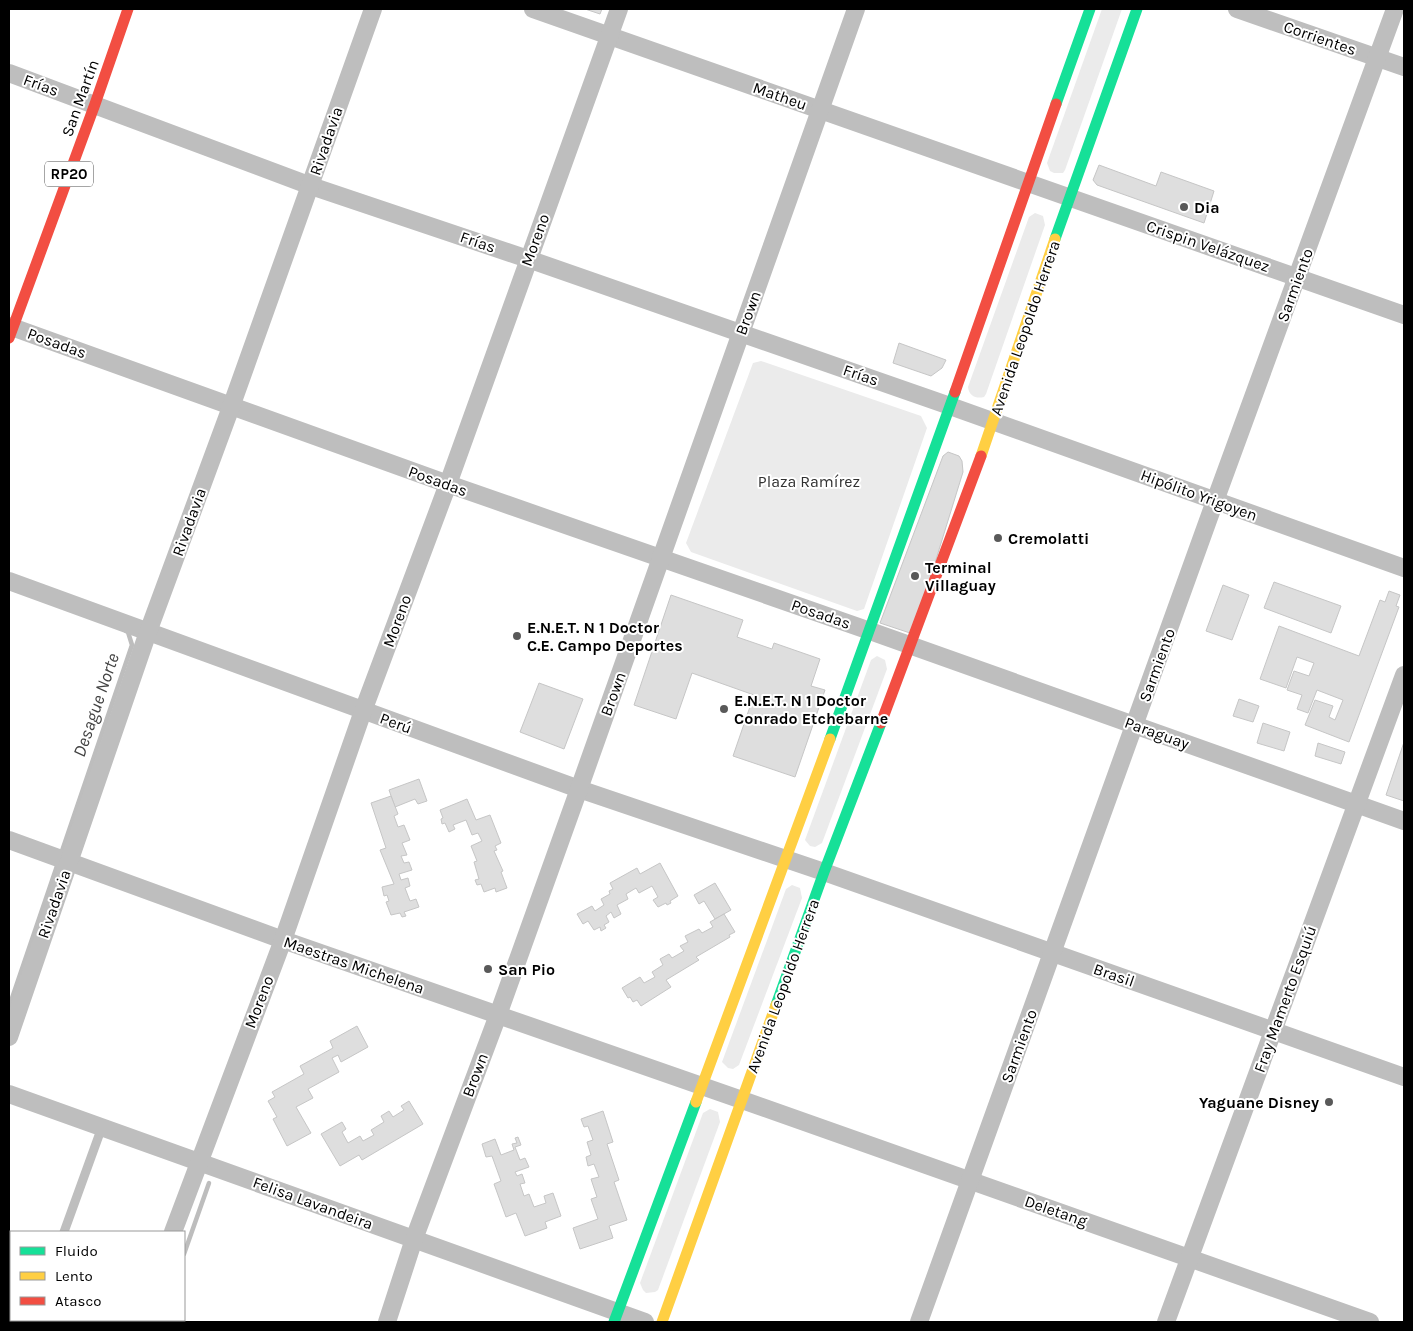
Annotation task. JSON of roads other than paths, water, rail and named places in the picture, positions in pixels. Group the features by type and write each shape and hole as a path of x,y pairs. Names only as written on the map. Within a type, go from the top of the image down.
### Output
{"street":[{"name":"San Martín","path":"10,330 95,104 128,9"},
{"name":"Rivadavia","path":"9,1038 148,632 311,186 373,9"},
{"name":"Matheu","path":"533,9 1069,197"},
{"name":"Moreno","path":"173,1231 283,940 363,711 448,484 619,9"},
{"name":"Brown","path":"386,1322 414,1239 580,789 856,9"},
{"path":"644,1322 616,1317 870,631 1090,9"},
{"name":"Avenida Leopoldo Herrera","path":"662,1322 824,872 911,646 993,422 1069,197 1137,9"},
{"name":"Corrientes","path":"1236,9 1404,67"},
{"name":"Sarmiento","path":"919,1322 1215,501 1395,9"},
{"name":"Frías","path":"9,72 311,186 528,259 993,422"},
{"name":"Crispin Velázquez","path":"1069,197 1404,315"},
{"name":"Posadas","path":"10,330 870,631"},
{"name":"Hipólito Yrigoyen","path":"993,422 1404,568"},
{"name":"Perú","path":"9,581 363,711 784,860"},
{"path":"870,631 911,646"},
{"name":"Paraguay","path":"911,646 1404,821"},
{"name":"Fray Mamerto Esquiú","path":"1166,1322 1404,675"},
{"name":"Maestras Michelena","path":"9,840 283,940 701,1086"},
{"path":"784,860 824,872"},
{"name":"Brasil","path":"824,872 1404,1077"},
{"path":"701,1086 742,1100"},
{"name":"Felisa Lavandeira","path":"9,1094 414,1239 616,1317"},
{"name":"Deletang","path":"742,1100 1370,1322"}],"lane":[{"path":"64,1231 102,1127"}],"waterway":[{"name":"Desague Norte","path":"62,851 132,645 126,631"},
{"name":"Desague Norte","path":"9,1007 57,866"},
{"name":"Desague Norte","path":"185,1251 209,1183"}],"place":[{"name":"Dia","path":"1184,207"},
{"name":"Cremolatti","path":"998,538"},
{"name":"Terminal Villaguay","path":"915,576"},
{"name":"E.N.E.T. N 1 Doctor C.E. Campo Deportes","path":"517,636"},
{"name":"E.N.E.T. N 1 Doctor Conrado Etchebarne","path":"724,709"},
{"name":"San Pio","path":"488,969"},
{"name":"Yaguane Disney","path":"1329,1102"}],"park label":[{"name":"Plaza Ramírez","path":"809,481"}]}
